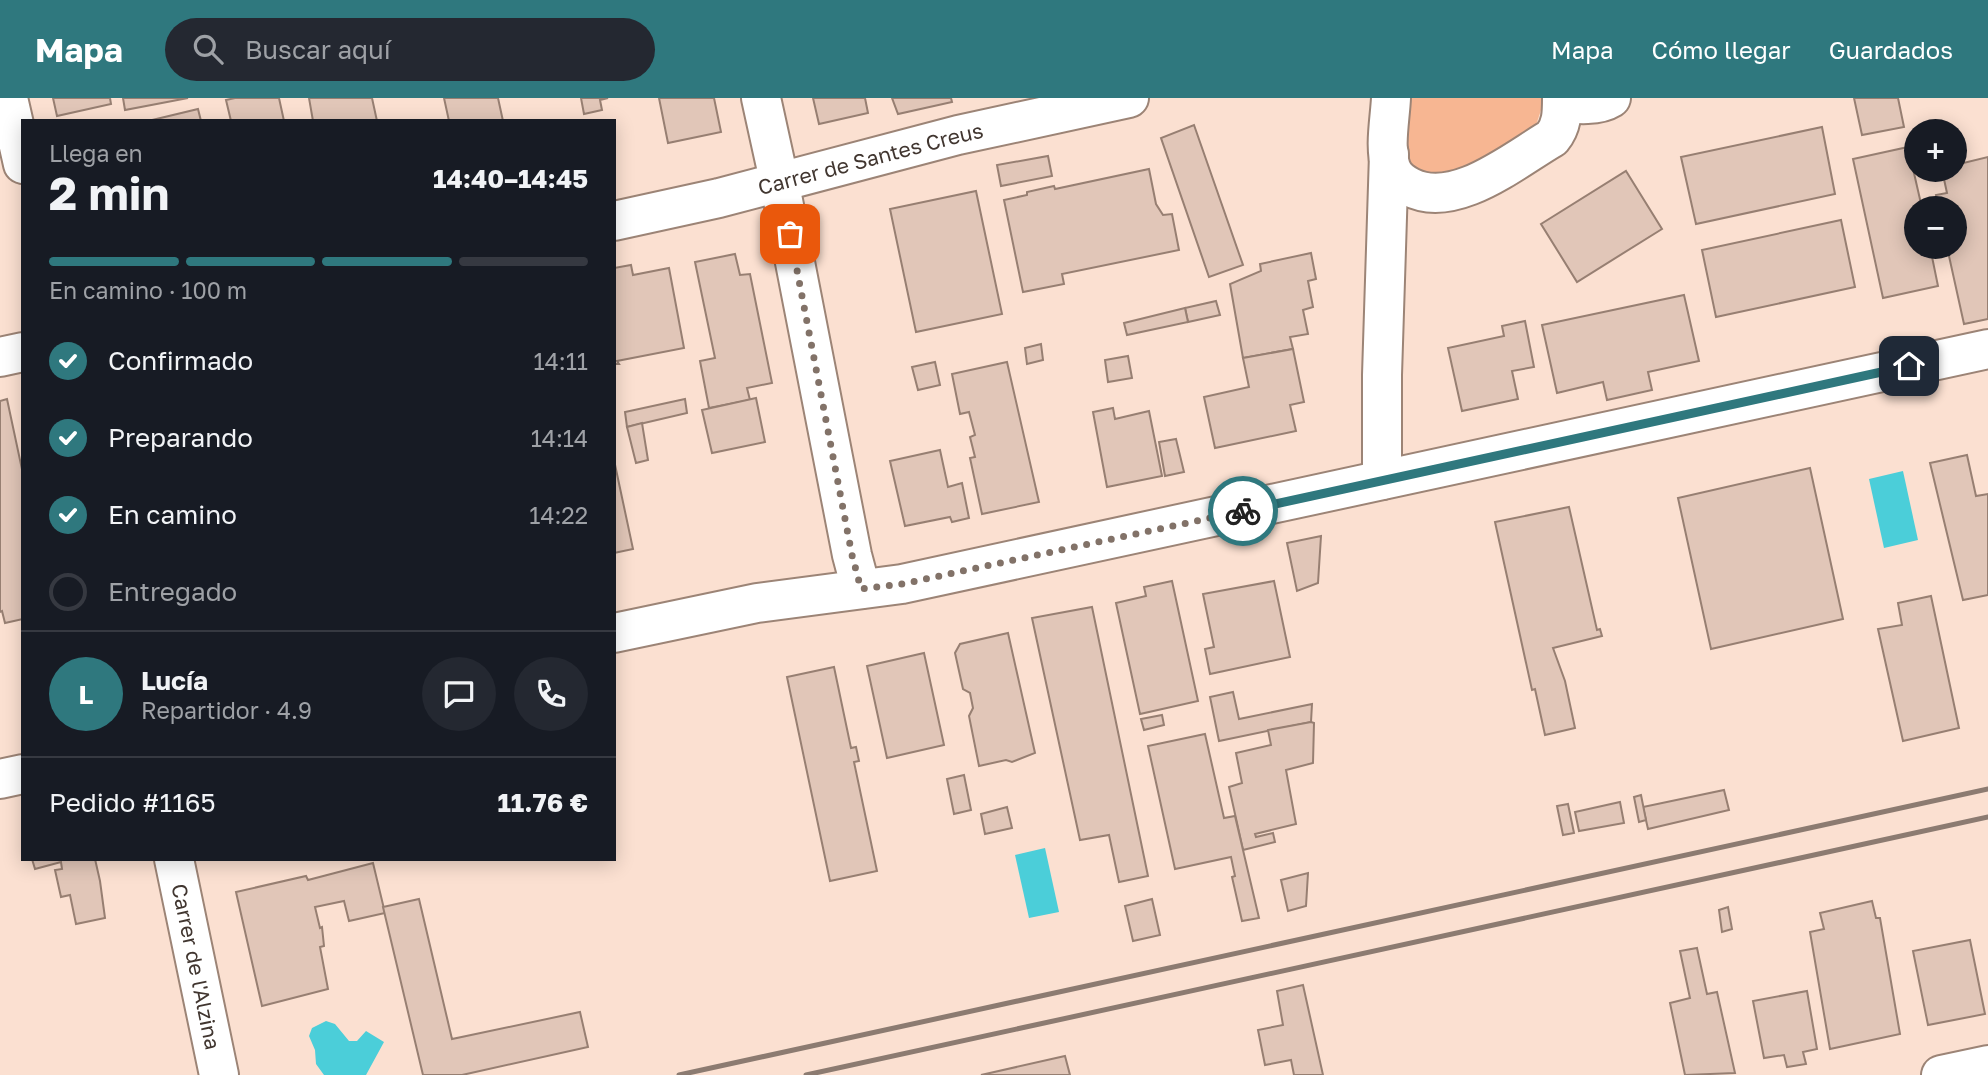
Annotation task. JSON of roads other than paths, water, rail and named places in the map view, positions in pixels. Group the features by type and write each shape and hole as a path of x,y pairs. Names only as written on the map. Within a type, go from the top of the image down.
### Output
{"street":[{"path":"8,98 21,155"},
{"path":"761,98 861,589"},
{"name":"Carrer de Santes Creus","path":"616,221 719,198 779,180 958,135 1129,98"},
{"path":"1382,480 1382,374 1391,98"},
{"path":"1389,154 1391,168 1403,184 1426,193 1443,194 1476,184 1552,138 1559,130 1562,100 1575,105 1605,102 1611,98"},
{"path":"1386,283 1391,265 1413,225 1458,190"},
{"path":"616,633 757,603 902,584 1988,349"},
{"path":"0,357 21,352"},
{"path":"0,779 21,774"},
{"name":"Carrer de l'Alzina","path":"174,861 219,1075"},
{"path":"1941,1075 1988,1065"}],"water":[{"path":"1903,471 1918,540 1884,548 1869,479"},
{"path":"1045,848 1059,912 1029,918 1015,855"},
{"path":"326,1021 335,1024 349,1041 357,1041 366,1031 384,1042 366,1075 324,1075 316,1064 315,1050 309,1036 312,1028"}],"railway":[{"path":"679,1075 1988,789"},
{"path":"806,1075 1988,817"}]}
